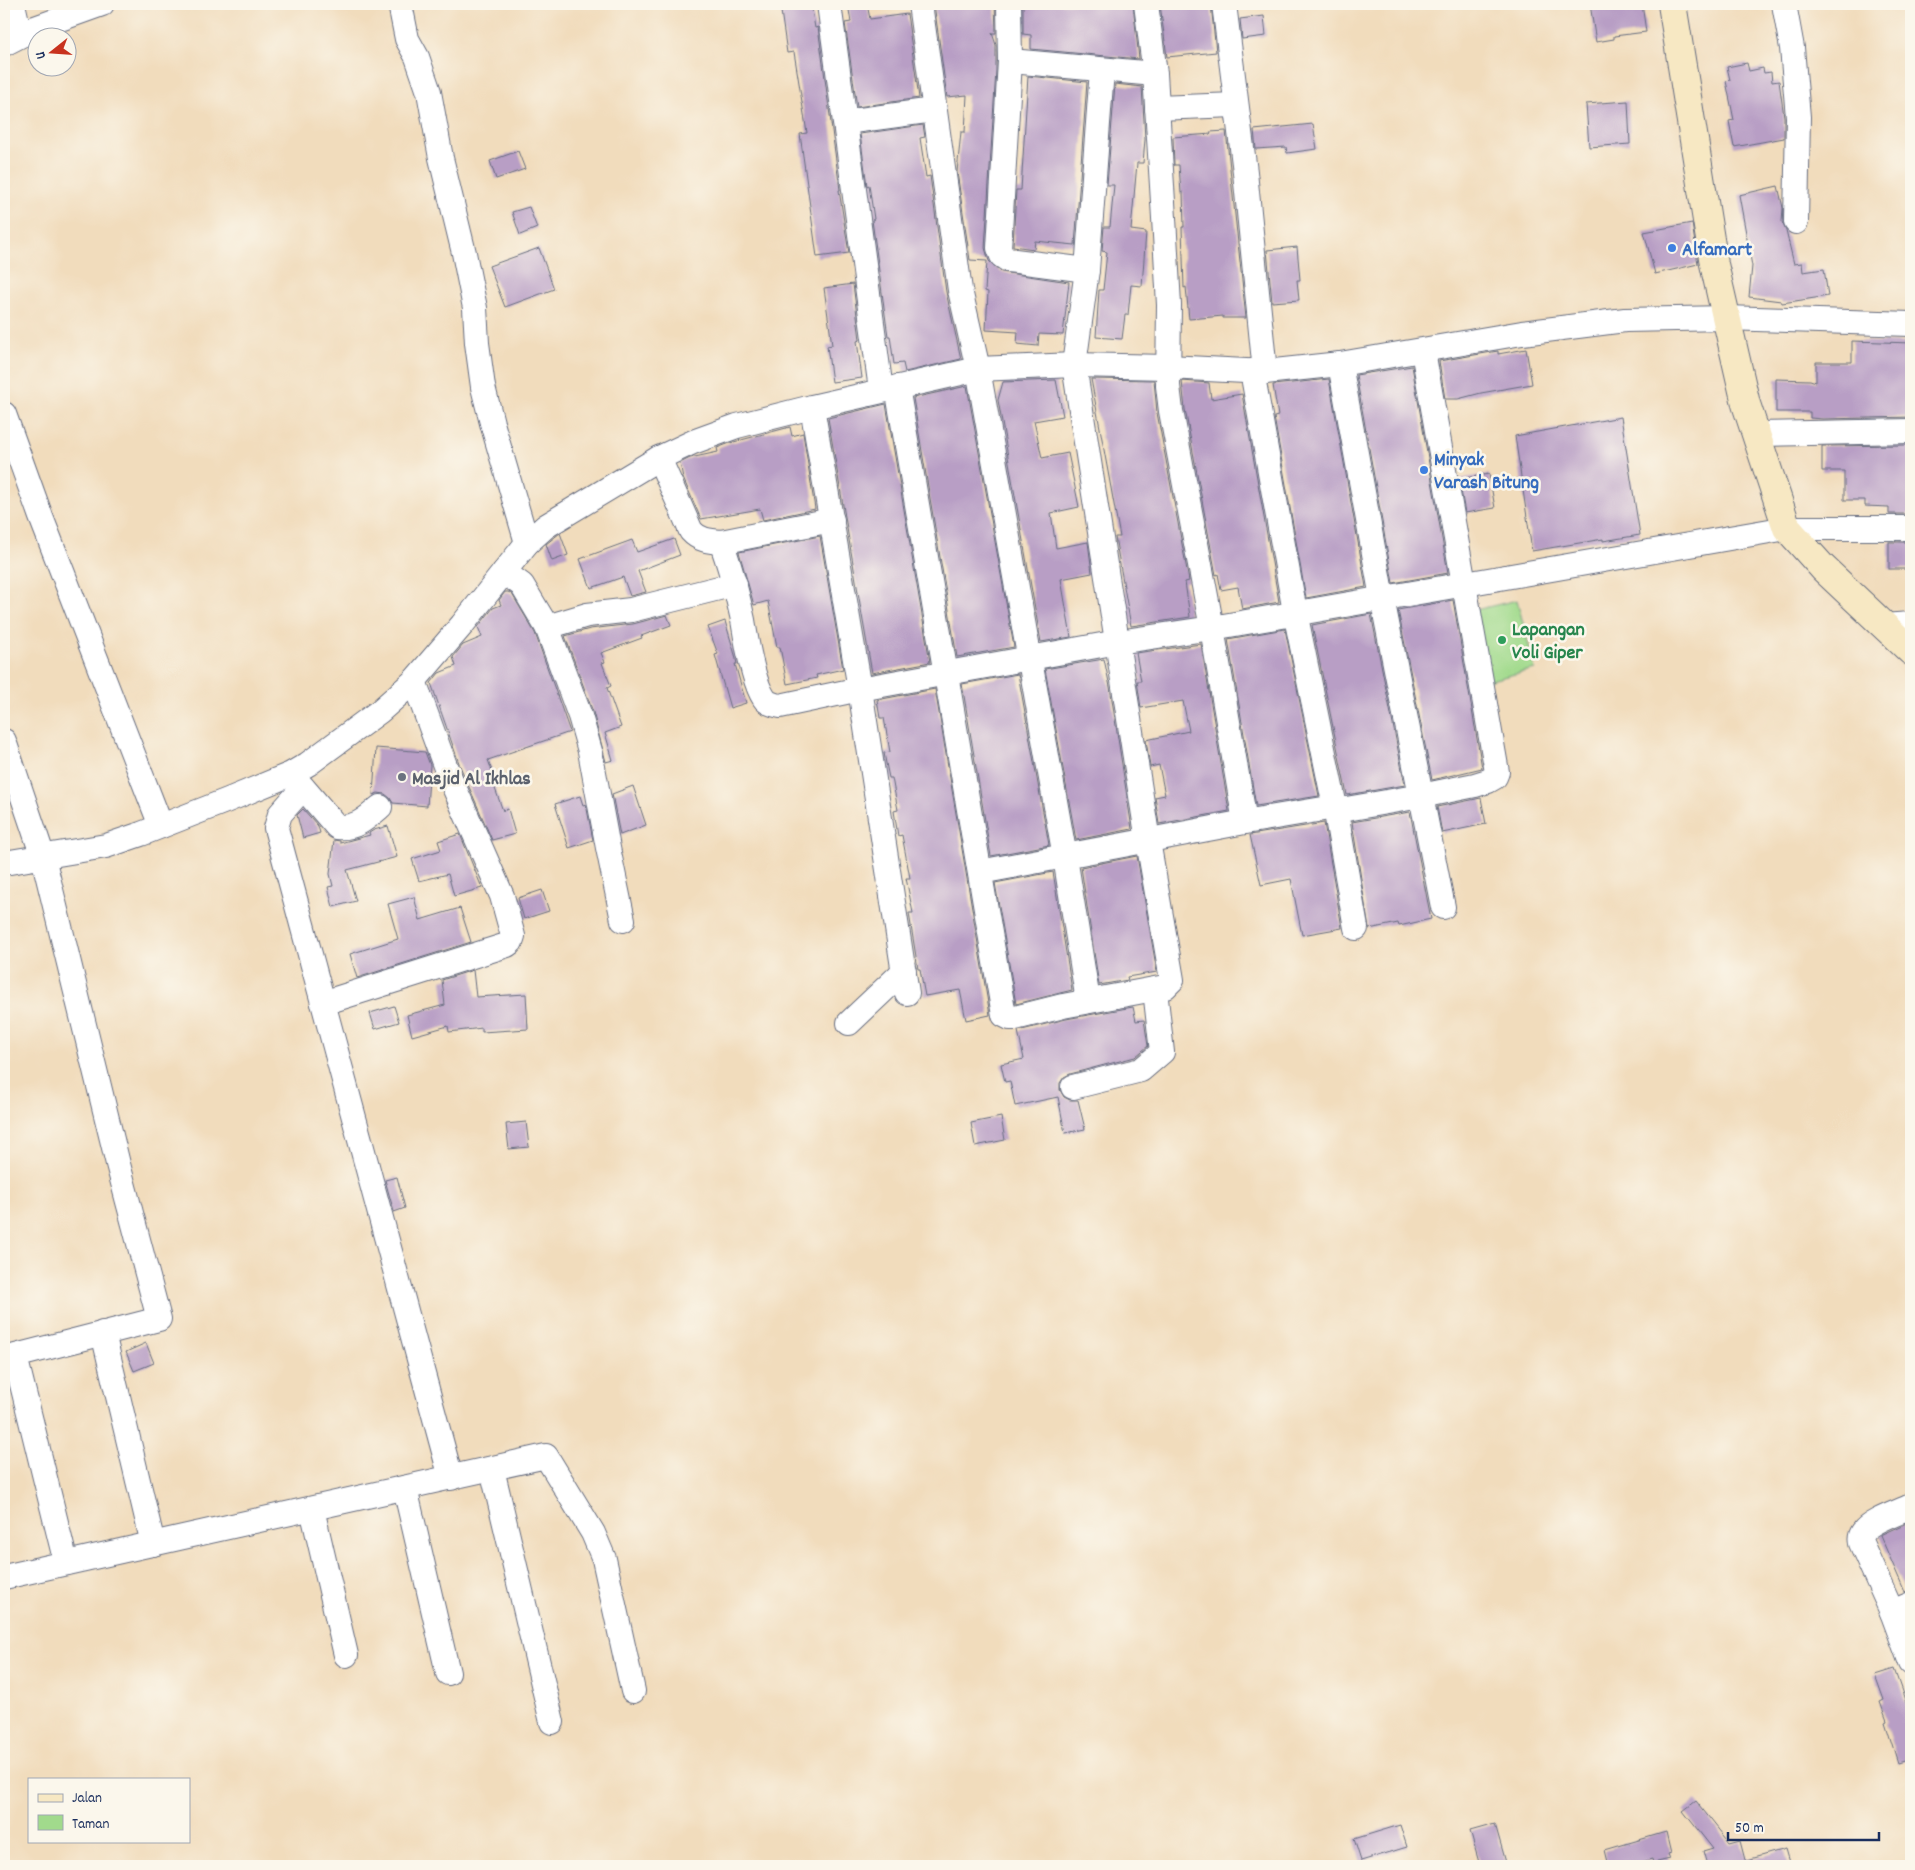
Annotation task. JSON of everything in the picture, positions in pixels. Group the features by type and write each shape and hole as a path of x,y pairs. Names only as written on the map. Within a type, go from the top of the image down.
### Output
{"street":[{"path":"12,4 12,40 102,4"},
{"path":"400,4 407,38 417,57 429,92 441,158 475,308 483,387 527,543"},
{"path":"829,4 845,122 889,388 946,673 1004,1015 1010,1018 1088,1001 1165,988 1172,980 1148,841 1074,365 1087,270 1102,70"},
{"path":"920,4 960,290 978,370 1030,658 1088,1001"},
{"path":"1009,4 1010,61 999,248 1002,256 1008,260 1087,270"},
{"path":"1146,4 1155,74 1169,305 1168,386 1174,436 1212,628 1245,822"},
{"path":"1224,4 1235,105 1245,172 1258,371 1295,612 1335,809 1356,928"},
{"path":"1672,4 1714,264 1746,404 1787,528 1823,568 1911,651"},
{"path":"1784,4 1792,48 1798,117 1796,222"},
{"path":"1010,61 1155,74"},
{"path":"1157,108 1235,105"},
{"path":"845,122 934,110"},
{"path":"451,1478 276,828 280,814 297,781 335,746 380,711 414,680 527,543 554,522 659,458 693,442 738,426 812,407 889,388 978,370 1074,365 1258,371 1340,364 1522,333 1626,320 1726,318 1911,324"},
{"path":"980,872 1245,822 1421,796 1488,781 1495,776 1497,772 1423,351"},
{"path":"1340,364 1382,598 1443,908"},
{"path":"812,407 860,688 906,982 849,1023"},
{"path":"4,414 41,517 161,826"},
{"path":"1756,434 1911,431"},
{"path":"659,458 691,531 696,537 721,542 832,520"},
{"path":"721,542 735,584 748,648 764,698 771,704 780,706 860,688 1118,642 1212,628 1295,612 1787,528 1911,528"},
{"path":"504,572 522,585 547,627 580,716 590,752 623,920"},
{"path":"547,627 587,614 645,607 735,584"},
{"path":"1883,626 1911,624"},
{"path":"323,1003 507,945 511,942 513,936 508,911 496,878 458,796 414,680"},
{"path":"4,742 43,857 118,1164 159,1319 15,1356 66,1563"},
{"path":"4,863 106,846 297,781"},
{"path":"297,781 337,827 347,828 365,820 380,807"},
{"path":"1073,1087 1141,1070 1162,1052 1155,990"},
{"path":"103,1333 153,1544"},
{"path":"4,1577 546,1456 592,1533 604,1559 633,1691"},
{"path":"492,1469 552,1722"},
{"path":"405,1488 448,1672"},
{"path":"1911,1506 1872,1525 1863,1531 1860,1537 1872,1568 1902,1608 1911,1663"},
{"path":"312,1509 346,1655"}],"green space":[{"name":"Lapangan Voli Giper","path":"1517,600 1535,669 1487,681 1471,611"}],"building":[{"path":"780,4 811,4 815,28 818,27 849,253 817,257 800,134 807,133 794,52 787,53"},
{"path":"848,4 867,4 870,19 907,14 919,98 857,107 845,23 851,22"},
{"path":"934,4 995,4 996,33 992,33 996,45 996,70 985,248 989,261 1001,272 1069,282 1063,335 1039,334 1038,346 1017,344 1018,332 986,330 988,292 985,291 987,261 970,260 957,172 961,132 965,132 967,95 947,97"},
{"path":"1023,4 1133,4 1139,59 1031,49 1031,35 1023,34"},
{"path":"1160,4 1211,4 1216,52 1167,57"},
{"path":"1590,4 1642,4 1646,32 1614,36 1614,39 1596,42"},
{"path":"1264,16 1266,36 1242,39 1240,19"},
{"path":"1747,63 1749,71 1763,68 1764,73 1771,72 1772,82 1779,81 1784,117 1784,138 1734,147 1729,121 1734,120 1726,81 1730,80 1727,67"},
{"path":"1028,76 1087,82 1075,245 1035,241 1034,249 1013,246 1016,190 1021,190"},
{"path":"1115,84 1142,87 1145,139 1143,163 1137,163 1131,230 1146,232 1142,286 1131,285 1128,315 1125,315 1122,339 1096,337 1099,290 1103,290 1107,252 1102,251 1104,227 1110,227 1114,185 1107,185"},
{"path":"1628,101 1630,144 1589,147 1586,104"},
{"path":"1313,124 1317,149 1287,153 1286,147 1256,149 1254,130"},
{"path":"923,125 925,137 920,138 926,177 930,176 946,292 961,359 905,372 903,363 894,364 890,336 888,336 872,220 874,219 869,185 867,186 860,134"},
{"path":"1226,131 1246,318 1223,318 1223,316 1189,319 1186,287 1184,288 1183,192 1181,193 1179,165 1174,165 1173,137"},
{"path":"518,151 525,169 496,179 490,161"},
{"path":"1778,186 1783,208 1782,222 1794,264 1802,263 1803,272 1824,269 1828,296 1782,303 1781,301 1749,297 1752,266 1739,195"},
{"path":"529,207 537,228 520,235 512,212"},
{"name":"Alfamart","path":"1692,223 1698,264 1655,274 1644,232"},
{"path":"1297,247 1300,280 1297,280 1299,300 1272,302 1267,250"},
{"path":"539,248 554,289 505,307 489,266"},
{"path":"853,284 860,340 857,341 862,378 832,382 827,346 832,345 824,288"},
{"path":"1852,341 1911,343 1911,417 1823,419 1810,418 1810,412 1776,412 1776,379 1810,380 1816,382 1816,362 1852,362"},
{"path":"1526,349 1532,384 1458,399 1445,399 1439,361 1498,351 1498,354"},
{"path":"1412,366 1448,573 1393,583 1356,375"},
{"path":"1091,379 1154,380 1157,413 1189,581 1185,582 1190,617 1131,626 1115,537 1120,537"},
{"path":"1329,379 1366,587 1306,598 1274,417 1278,416 1273,385"},
{"path":"1056,380 1063,416 1034,421 1042,458 1068,453 1079,507 1051,513 1056,548 1088,542 1092,573 1061,579 1071,637 1041,642 998,400 1003,382"},
{"path":"1182,381 1209,383 1211,399 1242,394 1279,602 1242,609 1238,587 1221,590 1218,574 1216,575 1185,409"},
{"path":"967,386 1014,647 957,657 913,398"},
{"path":"886,404 930,662 872,673 828,418"},
{"path":"1621,417 1640,535 1532,551 1515,436"},
{"path":"790,427 792,436 803,433 815,509 763,520 760,509 701,519 683,478 680,463 690,458 718,452 717,448 730,443"},
{"path":"1911,445 1911,514 1889,514 1889,507 1865,506 1865,500 1844,500 1844,471 1822,471 1822,446"},
{"path":"1489,474 1495,508 1465,513 1459,479"},
{"path":"560,533 568,555 552,561 546,544"},
{"path":"820,536 843,669 816,675 817,678 787,684 768,601 754,605 739,552"},
{"path":"674,539 680,555 638,571 646,592 630,596 623,577 591,588 580,559 632,540 637,552"},
{"path":"1889,542 1911,542 1911,569 1889,569"},
{"path":"505,592 512,594 535,633 570,732 488,760 495,779 492,780 503,811 508,809 515,834 492,840 460,766 431,683 439,673 456,666 453,657 463,645 482,637 478,627 493,608 501,605 499,600"},
{"path":"1453,600 1482,768 1432,780 1398,610"},
{"path":"1371,614 1405,785 1347,795 1312,625"},
{"path":"667,615 671,625 601,653 605,662 602,663 611,686 607,688 621,727 605,733 613,760 606,762 593,712 565,636 590,629 633,624"},
{"path":"725,621 746,703 730,708 715,655 718,654 708,627"},
{"path":"1285,629 1319,796 1256,806 1228,639"},
{"path":"1201,644 1229,811 1159,824 1155,797 1165,795 1159,765 1150,767 1146,740 1189,731 1183,701 1141,708 1137,681 1141,681 1136,653"},
{"path":"1104,659 1132,829 1076,840 1045,669"},
{"path":"1018,674 1049,845 991,856 962,684"},
{"path":"935,689 990,1015 966,1020 960,990 925,996 920,969 918,969 909,913 913,913 906,878 910,878 902,835 898,836 894,811 898,810 892,778 889,778 884,753 890,752 884,718 880,718 877,700"},
{"name":"Masjid Al Ikhlas","path":"376,748 425,752 430,765 427,806 393,803 385,794 378,793 373,795"},
{"path":"633,786 646,825 620,835 612,794"},
{"path":"580,796 583,805 586,804 593,840 569,848 555,804"},
{"path":"1481,798 1486,824 1442,833 1437,807"},
{"path":"303,809 318,826 320,833 303,838 297,815"},
{"path":"1410,812 1431,919 1399,926 1398,923 1369,929 1352,822"},
{"path":"1324,823 1342,928 1302,935 1291,879 1261,885 1250,835"},
{"path":"388,826 397,857 347,870 356,901 333,907 328,887 333,886 330,874 334,840 340,841 340,843 370,835 369,833 374,830"},
{"path":"460,834 482,888 454,896 448,874 419,881 412,859 441,850 438,841"},
{"path":"1137,856 1157,972 1127,977 1128,980 1099,985 1081,867"},
{"path":"1053,872 1072,990 1016,1004 995,883"},
{"path":"542,890 549,911 524,919 518,898"},
{"path":"414,897 420,920 460,908 471,942 357,978 350,954 398,939 388,904"},
{"path":"473,970 476,997 526,994 528,1029 482,1032 482,1028 449,1032 448,1026 412,1036 407,1015 445,1005 442,980"},
{"path":"394,1006 399,1022 375,1029 370,1013"},
{"path":"1133,1007 1136,1021 1144,1020 1148,1046 1135,1057 1070,1074 1064,1077 1060,1083 1060,1090 1064,1097 1070,1100 1078,1100 1085,1129 1065,1133 1058,1097 1015,1106 1010,1081 1005,1082 1001,1064 1024,1059 1018,1031 1066,1019"},
{"path":"1001,1117 1005,1140 975,1146 971,1123"},
{"path":"526,1122 529,1147 509,1149 506,1124"},
{"path":"397,1177 405,1208 394,1212 385,1180"},
{"path":"146,1343 154,1363 134,1371 126,1352"},
{"path":"1911,1521 1911,1590 1905,1592 1880,1535"},
{"path":"1894,1669 1911,1717 1911,1759 1898,1763 1880,1702 1884,1700 1875,1675"},
{"path":"1696,1801 1730,1844 1741,1841 1746,1860 1785,1849 1790,1866 1707,1866 1703,1852 1713,1849 1683,1811"},
{"path":"1495,1824 1507,1866 1480,1866 1470,1831"},
{"path":"1400,1825 1407,1847 1361,1861 1354,1839"},
{"path":"1666,1832 1671,1853 1668,1854 1670,1859 1653,1863 1652,1859 1626,1866 1609,1866 1605,1850"}],"place":[{"name":"Alfamart","path":"1672,248"},
{"name":"Minyak Varash Bitung","path":"1424,470"},
{"name":"Lapangan Voli Giper","path":"1502,640"},
{"name":"Masjid Al Ikhlas","path":"402,777"}]}
